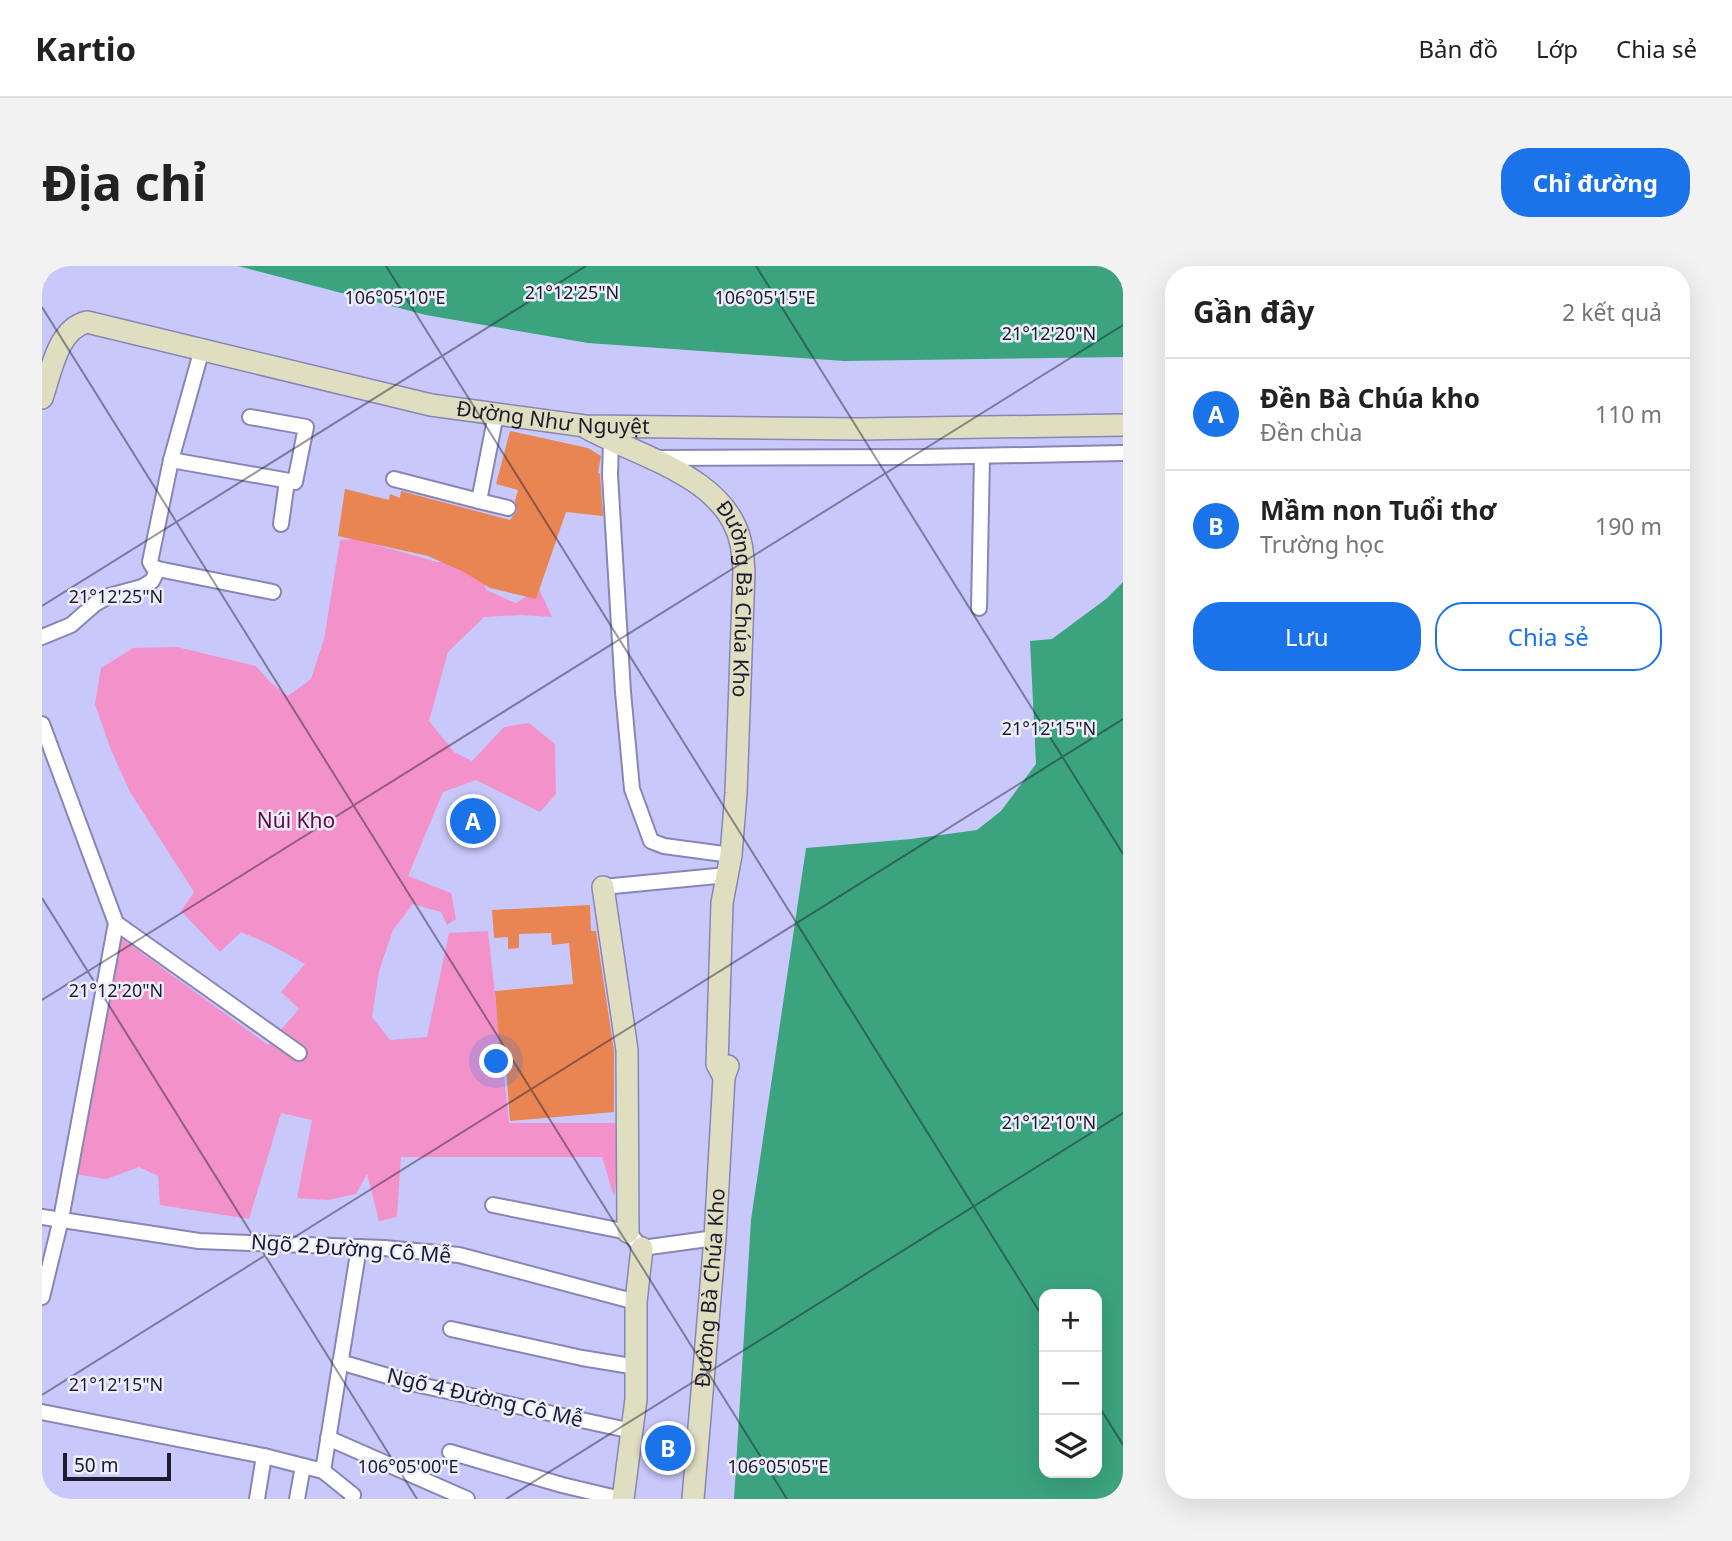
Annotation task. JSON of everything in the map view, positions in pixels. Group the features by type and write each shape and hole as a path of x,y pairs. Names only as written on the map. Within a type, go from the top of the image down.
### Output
{"street":[{"name":"Đường Như Nguyệt","path":"42,398 64,339 78,324 95,323 431,405 584,426 886,429 1123,425"},
{"path":"201,349 171,460 150,562 158,569 272,592"},
{"path":"479,501 496,414"},
{"path":"171,460 295,482 306,427 250,417"},
{"name":"Đường Bà Chúa Kho","path":"584,426 703,486 732,520 741,543 744,571 736,793 729,865 722,903 717,1064 724,1077 715,1238 693,1499"},
{"path":"611,441 610,475 623,692 632,789 652,841 729,865"},
{"name":"Đường Như Nguyệt","path":"652,458 982,457 1123,453"},
{"path":"979,608 982,457"},
{"path":"394,480 508,508"},
{"path":"281,524 287,481"},
{"path":"42,637 71,625 95,604 109,596 142,587 152,581 158,569"},
{"path":"42,724 116,923 61,1219 42,1297"},
{"path":"450,1452 562,1485 622,1499 632,1431 637,1367 635,1240 627,1050 603,887 729,865"},
{"path":"116,923 299,1054"},
{"path":"493,1205 635,1240 715,1238"},
{"name":"Ngõ 2 Đường Cô Mễ","path":"42,1217 198,1241 359,1247 459,1255 636,1302"},
{"path":"323,1471 359,1247"},
{"path":"451,1329 582,1358 637,1367"},
{"name":"Ngõ 4 Đường Cô Mễ","path":"340,1362 415,1384 632,1431"},
{"path":"42,1412 264,1456 323,1471 355,1498"},
{"path":"328,1438 467,1499"},
{"path":"257,1499 264,1456"},
{"path":"297,1499 303,1466"}],"green space":[{"name":"Núi Kho","path":"355,539 437,562 462,562 482,571 486,590 516,603 539,589 552,617 484,617 448,652 429,721 454,752 472,761 504,727 529,723 555,744 556,794 540,812 476,780 443,792 408,876 451,893 456,919 447,925 441,912 413,904 393,930 379,971 372,1017 390,1040 427,1037 449,933 488,931 509,1123 623,1123 614,1197 602,1157 401,1157 397,1217 379,1221 367,1174 356,1194 328,1200 297,1198 312,1120 281,1113 249,1219 160,1205 158,1176 139,1167 106,1179 68,1173 121,938 268,1045 299,1009 281,992 305,964 241,932 220,952 181,911 194,892 130,792 111,750 95,704 101,668 133,648 177,647 256,666 271,683 288,696 311,679 324,639 340,540"}],"shaded area":[{"path":"238,266 1123,266 1123,357 844,361 588,343 426,315"},
{"path":"1123,582 1123,1499 734,1499 751,1220 806,848 977,830 1001,811 1036,764 1030,641 1052,639 1106,599"}],"building":[{"path":"510,431 588,448 601,456 598,473 603,516 566,512 536,599 490,588 464,572 428,556 338,536 345,489 389,500 390,494 400,498 401,491 510,520 517,511 515,501 518,490 496,484"},
{"path":"590,905 591,931 596,931 614,1051 614,1112 510,1121 505,1054 500,1054 495,991 573,984 569,943 552,945 551,933 519,934 519,948 508,949 508,937 494,938 492,910"}],"place":[{"name":"Đền Bà Chúa kho","path":"473,821"},
{"name":"Mầm non Tuổi thơ","path":"668,1448"}]}
